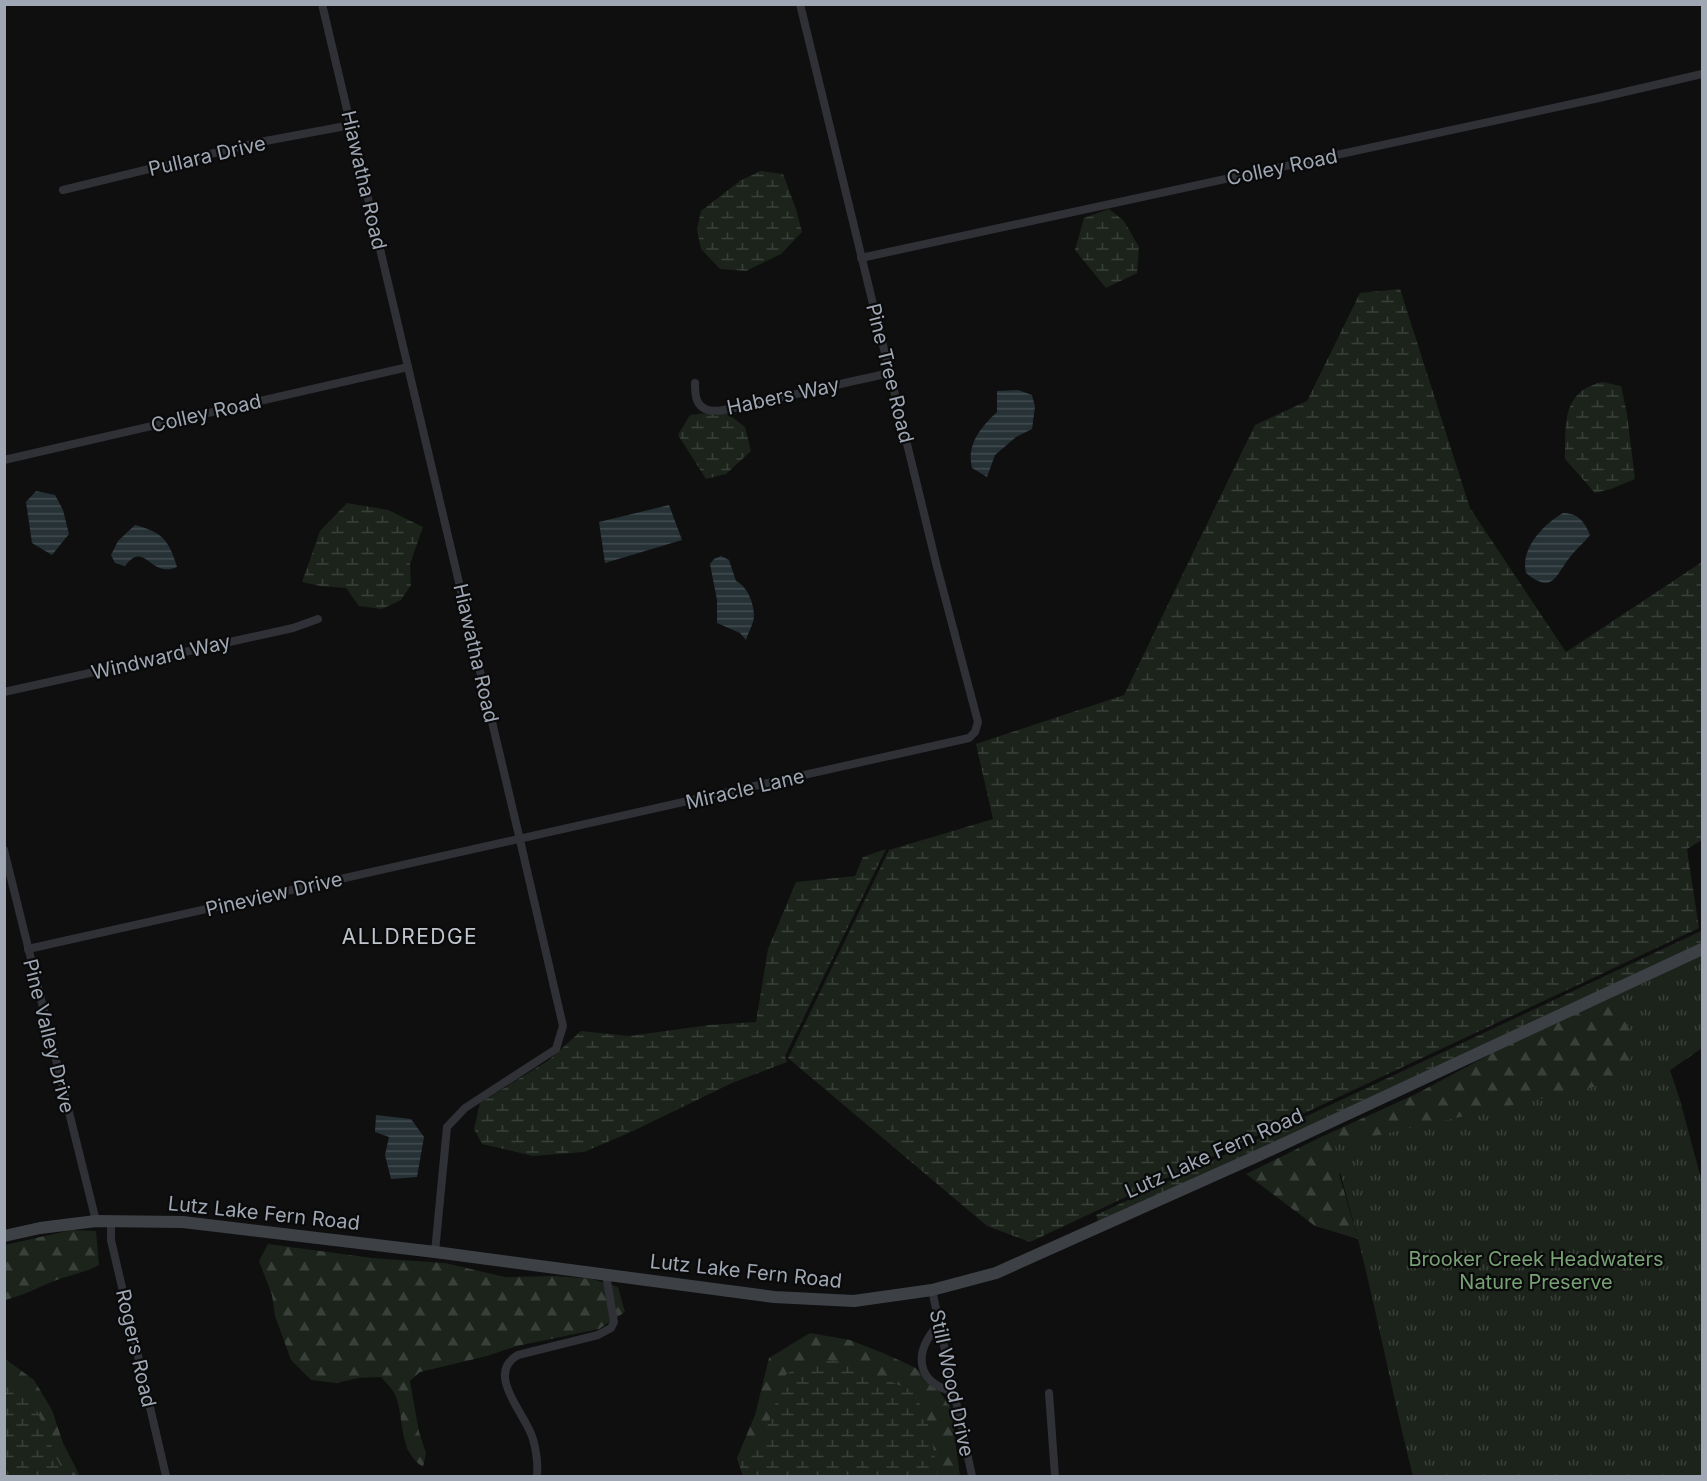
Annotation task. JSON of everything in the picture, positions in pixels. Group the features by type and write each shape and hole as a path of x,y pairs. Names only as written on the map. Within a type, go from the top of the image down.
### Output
{"main road":[{"name":"Lutz Lake Fern Road","path":"4,1236 40,1228 96,1221 183,1222 435,1252 774,1297 854,1301 932,1290 996,1273 1265,1152 1702,949"}],"street":[{"name":"Hiawatha Road","path":"322,4 563,1026 556,1049 465,1108 447,1127 435,1252"},
{"name":"Pine Tree Road","path":"800,4 861,258 978,722 975,732 969,738"},
{"name":"Colley Road","path":"861,258 1702,74"},
{"name":"Pullara Drive","path":"63,190 260,142 351,125"},
{"name":"Colley Road","path":"4,460 408,367"},
{"name":"Habers Way","path":"695,383 695,396 699,405 708,410 764,402 890,373"},
{"name":"Windward Way","path":"4,692 282,630 318,619"},
{"name":"Miracle Lane","path":"520,840 969,738"},
{"name":"Pineview Drive","path":"28,949 520,840"},
{"name":"Pine Valley Drive","path":"4,850 96,1221"},
{"name":"Rogers Road","path":"111,1220 111,1240 166,1476"},
{"path":"537,1476 532,1437 505,1383 506,1365 510,1359 518,1355 591,1337 611,1328 614,1322 606,1275"},
{"name":"Still Wood Drive","path":"932,1290 972,1476"},
{"path":"939,1324 924,1346 922,1367 929,1380 935,1385 953,1392"},
{"path":"1049,1393 1055,1476"}],"green space":[{"path":"761,171 783,174 802,232 781,254 746,271 720,269 701,249 697,229 701,211 741,180"},
{"path":"1109,209 1124,221 1139,247 1137,273 1106,288 1075,250 1084,218"},
{"path":"1400,289 1470,508 1566,652 1702,562 1702,840 1687,849 1699,928 1030,1242 987,1226 788,1058 889,850 993,819 976,744 1124,695 1255,425 1307,401 1360,293"},
{"path":"1602,382 1621,386 1635,479 1595,493 1565,459 1565,434 1568,411 1579,393"},
{"path":"724,411 745,427 751,451 726,474 706,479 678,435 690,415"},
{"path":"347,503 388,510 423,527 410,564 411,585 401,600 382,609 359,606 346,588 302,582 320,531"},
{"path":"886,849 785,1056 787,1062 732,1083 584,1152 533,1156 482,1144 474,1129 480,1103 549,1060 581,1031 629,1036 709,1025 756,1022 768,949 796,882 855,876 863,857"},
{"path":"1702,928 1702,944 1253,1153 1098,1221 1096,1215 1701,931"},
{"path":"1702,953 1702,1048 1670,1070 1339,1174 1358,1239 1315,1226 1246,1174 1416,1094 1507,1045"},
{"name":"Brooker Creek Headwaters Nature Preserve","path":"1702,953 1702,1047 1670,1070 1702,1182 1702,1476 1413,1476 1335,1145 1633,1078 1629,1063 1636,1045 1612,991"},
{"path":"71,1230 96,1231 99,1265 5,1300 5,1245"},
{"path":"268,1244 372,1258 445,1263 505,1277 556,1276 592,1279 618,1287 625,1312 599,1329 517,1346 487,1356 420,1372 410,1381 419,1432 426,1453 423,1467 415,1460 406,1444 396,1397 381,1377 359,1378 336,1383 311,1380 291,1360 275,1316 272,1295 259,1261"},
{"path":"810,1333 850,1340 883,1353 914,1367 934,1383 951,1408 960,1476 743,1476 737,1458 755,1415 769,1358"},
{"path":"4,1358 34,1380 52,1410 63,1443 80,1476 5,1476"},
{"path":"817,1359 843,1362 911,1390 926,1414 937,1476 743,1476 737,1458 762,1441 786,1374"},
{"path":"4,1374 33,1401 66,1476 5,1476"}],"shaded area":[{"path":"1018,390 1032,395 1035,407 1032,429 1016,437 995,455 987,477 972,468 973,444 980,430 997,412 997,391"},
{"path":"36,491 55,495 63,510 69,534 52,555 32,543 26,502"},
{"path":"669,505 682,540 605,563 599,522"},
{"path":"1563,513 1580,519 1590,535 1572,554 1557,576 1548,583 1542,582 1526,573 1527,555 1541,530"},
{"path":"135,525 163,538 171,550 177,567 160,568 138,556 125,566 115,563 111,555 118,541"},
{"path":"721,556 729,560 736,581 747,591 754,611 754,619 746,640 740,633 717,623 717,600 710,564"},
{"path":"376,1115 411,1119 424,1137 417,1177 391,1179 385,1155 389,1137 375,1132"}],"district":[{"name":"ALLDREDGE","path":"410,937"}]}
